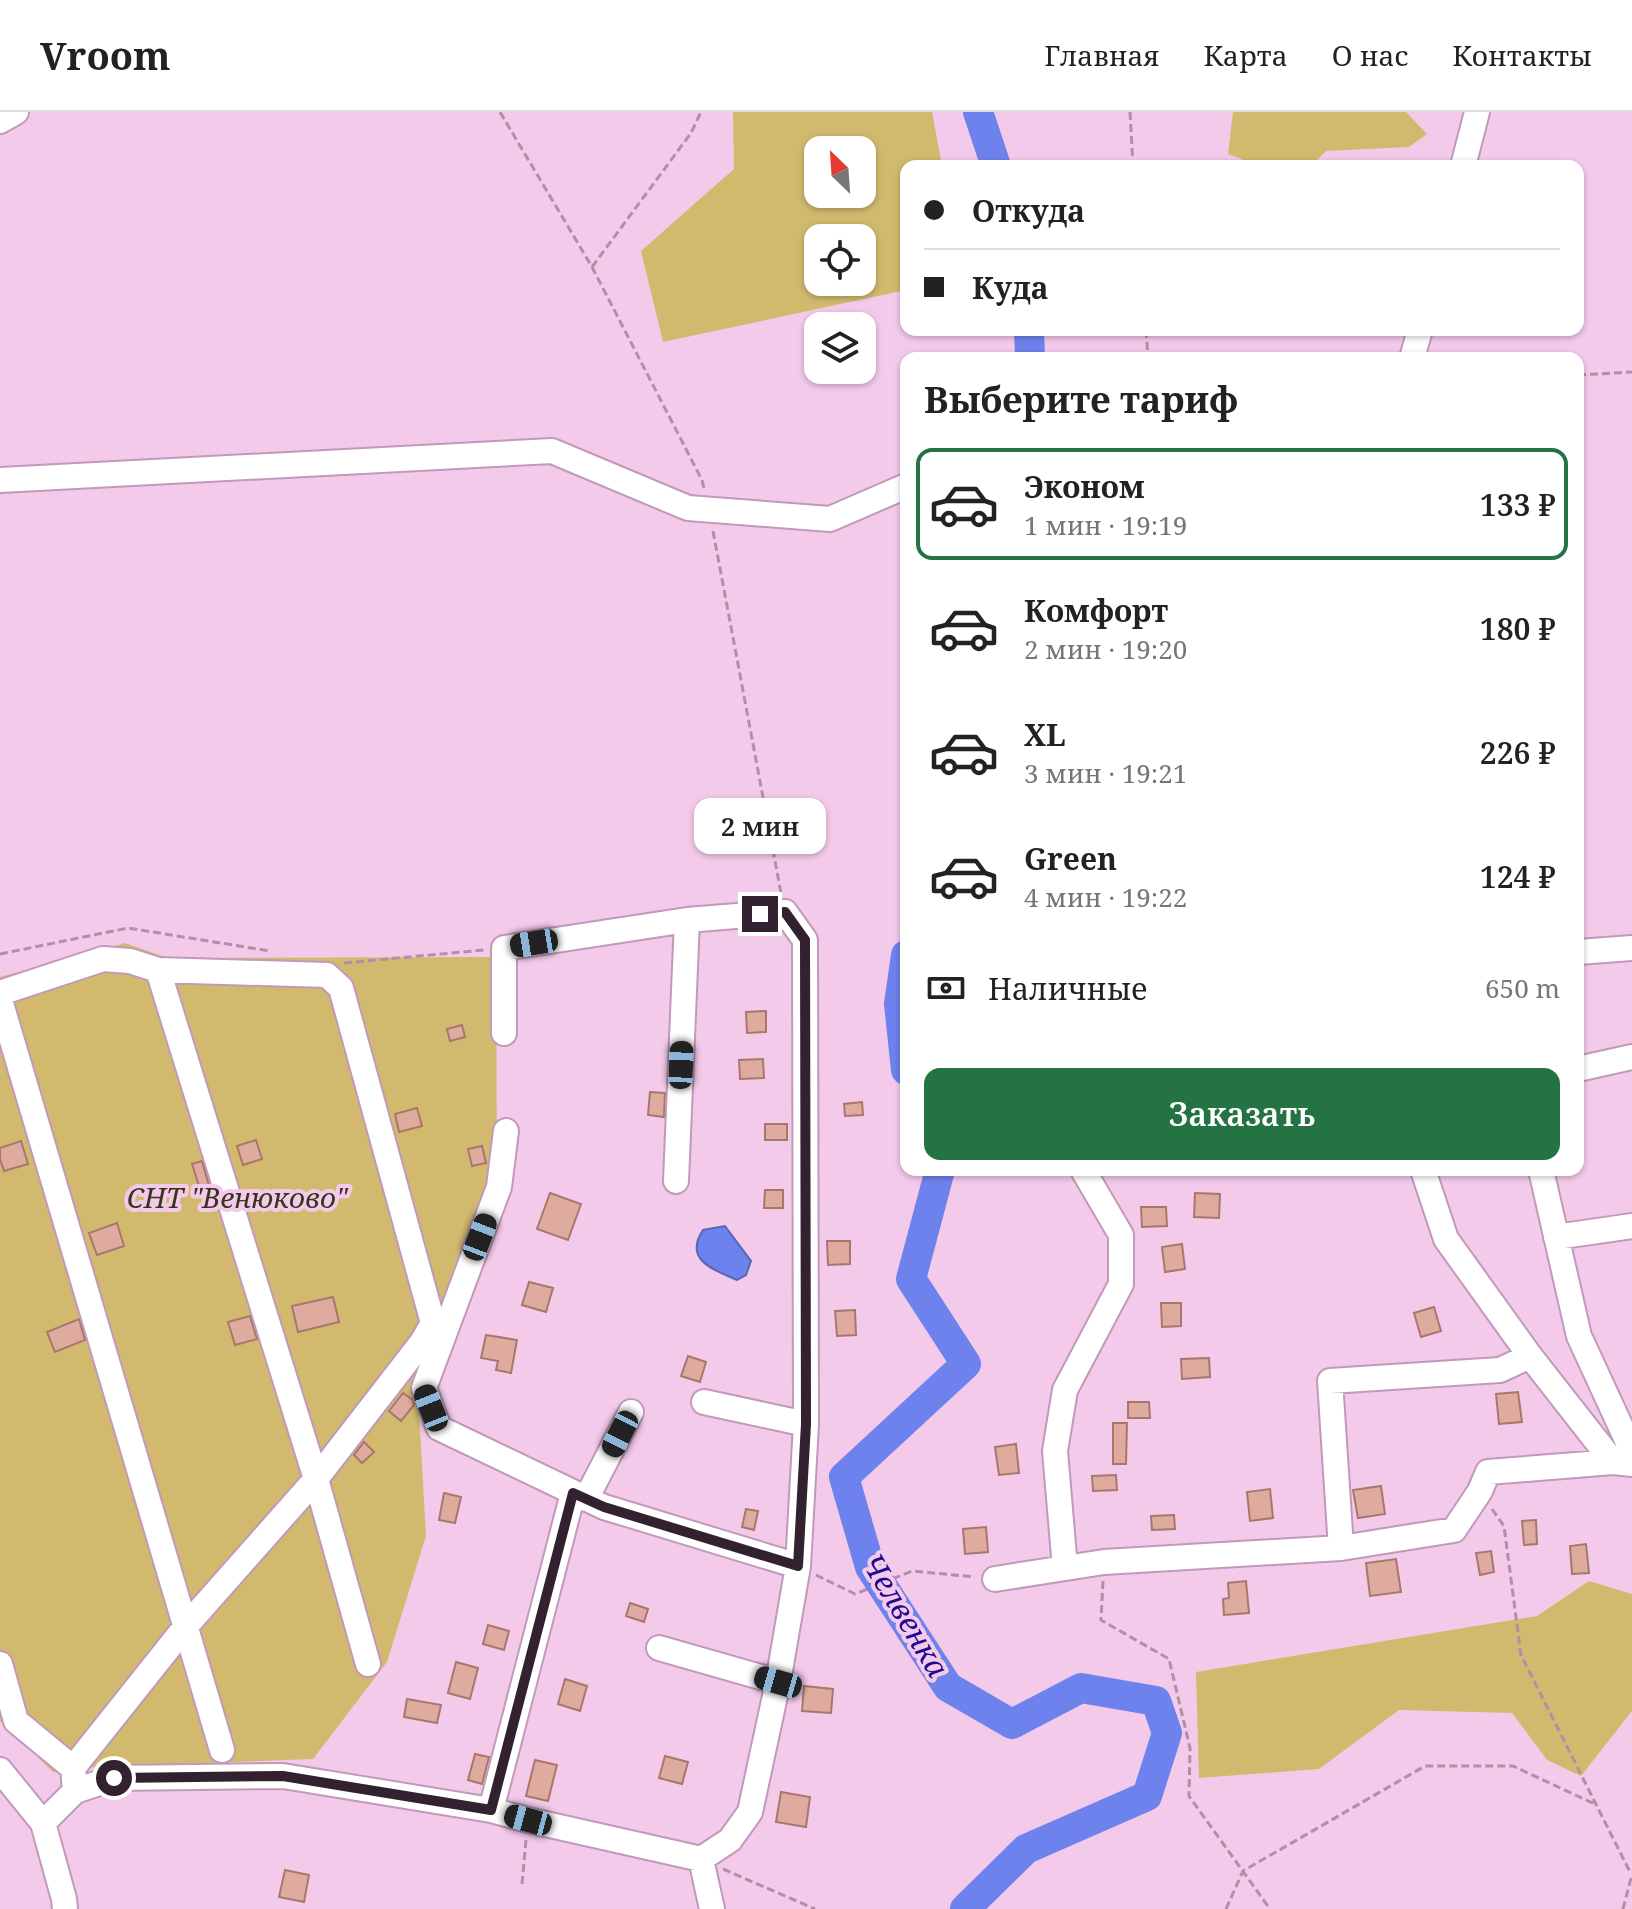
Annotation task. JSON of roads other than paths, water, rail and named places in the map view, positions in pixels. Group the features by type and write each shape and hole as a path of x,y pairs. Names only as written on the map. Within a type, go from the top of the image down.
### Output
{"street":[{"path":"0,121 16,112"},
{"path":"1465,160 1477,112"},
{"path":"0,480 552,451 688,508 830,519 900,489"},
{"path":"0,1664 16,1721 74,1779 283,1776 491,1810 701,1859 730,1840 750,1812 778,1682 798,1566 806,1424 805,940 785,912 687,920 504,948 504,1033"},
{"path":"676,1181 687,920"},
{"path":"1584,952 1632,948"},
{"path":"0,993 103,959 130,961 158,970 327,975 341,988 433,1323 422,1342 316,1479 186,1626 43,1823"},
{"path":"158,970 316,1479 368,1664"},
{"path":"0,1000 222,1750"},
{"path":"1584,1068 1632,1057"},
{"path":"506,1131 499,1187 424,1388 439,1428 604,1507 798,1566"},
{"path":"1065,1568 1055,1451 1065,1390 1121,1284 1121,1235 1087,1176"},
{"path":"1425,1176 1446,1239 1530,1356 1626,1460"},
{"path":"1542,1176 1579,1336 1626,1438 1626,1460"},
{"path":"1556,1237 1632,1226"},
{"path":"1341,1548 1330,1381 1500,1370 1530,1356"},
{"path":"704,1402 806,1424"},
{"path":"491,1810 580,1496 631,1412"},
{"path":"995,1579 1104,1562 1341,1548 1454,1530 1480,1491 1488,1472 1626,1460"},
{"path":"659,1648 778,1682"},
{"path":"0,1770 43,1823 65,1904"},
{"path":"701,1859 712,1909"}],"water":[{"path":"725,1226 751,1261 746,1275 737,1280 711,1268 699,1256 697,1249 703,1230"}],"waterway":[{"name":"Челвенка","path":"978,112 994,160"},
{"name":"Челвенка","path":"1029,336 1030,352"},
{"name":"Челвенка","path":"900,997 900,1013"},
{"name":"Челвенка","path":"938,1176 911,1279 966,1364 844,1477 870,1567 948,1687 1012,1724 1081,1688 1156,1701 1167,1733 1147,1796 1026,1849 965,1909"}],"park label":[{"name":"СНТ \"Венюково\"","path":"237,1197"}]}
